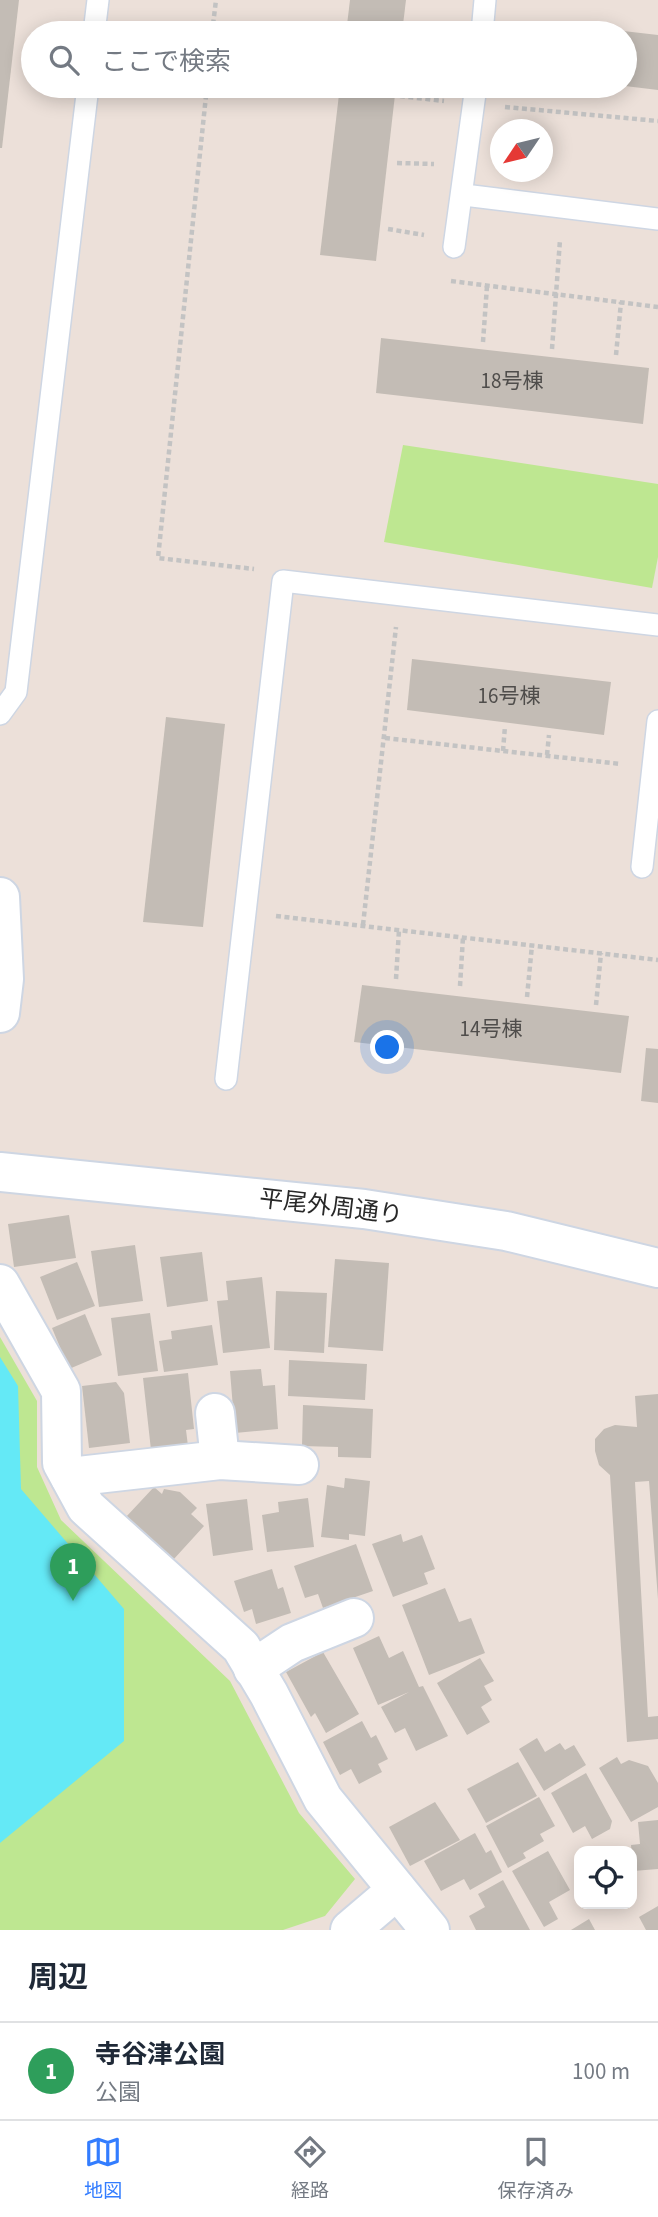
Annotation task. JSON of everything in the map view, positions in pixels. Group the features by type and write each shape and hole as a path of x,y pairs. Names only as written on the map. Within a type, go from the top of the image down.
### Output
{"street":[{"path":"0,897 4,979 0,1013"},
{"name":"平尾外周通り","path":"0,1172 364,1209 506,1231 658,1268"},
{"path":"0,1284 61,1391 62,1463 86,1507 241,1647 323,1799 430,1930"},
{"path":"215,1413 220,1461"},
{"path":"70,1477 220,1461 299,1465"},
{"path":"253,1669 292,1643 354,1618"},
{"path":"350,1930 397,1890"}],"lane":[{"path":"95,21 98,0"},
{"path":"477,21 485,0"},
{"path":"0,713 16,692 87,98"},
{"path":"454,247 464,195 475,98"},
{"path":"464,195 658,219"},
{"path":"226,1079 283,581 658,625"},
{"path":"642,867 658,721"}],"path":[{"path":"213,21 216,0"},
{"path":"206,98 158,558 285,572 283,581"},
{"path":"496,98 658,121"},
{"path":"552,349 562,207"},
{"path":"454,247 450,281 658,307"},
{"path":"483,342 487,286"},
{"path":"616,355 621,302"},
{"path":"363,925 394,650"},
{"path":"503,751 505,726"},
{"path":"548,755 549,735"},
{"path":"384,738 653,768"},
{"path":"244,913 658,960"},
{"path":"396,979 399,930"},
{"path":"460,986 463,937"},
{"path":"527,997 531,945"},
{"path":"596,1006 601,953"}],"green space":[{"path":"403,445 658,484 658,557 652,588 384,542"},
{"path":"0,1337 37,1401 37,1467 61,1520 230,1681 299,1813 355,1879 325,1916 283,1930 0,1930"}],"water":[{"path":"0,1357 18,1386 21,1489 124,1609 124,1741 0,1843"}],"building":[{"path":"0,0 19,0 2,148 0,148"},
{"path":"350,0 406,0 403,21 347,21"},
{"path":"637,33 658,35 658,90 637,87"},
{"path":"339,98 395,98 376,261 320,255"},
{"path":"381,338 649,368 643,424 376,393"},
{"path":"412,659 611,682 604,735 407,710"},
{"path":"166,717 225,724 203,927 143,922"},
{"path":"362,985 629,1016 621,1073 354,1042"},
{"path":"646,1048 658,1049 658,1103 641,1101"},
{"path":"69,1215 76,1258 14,1267 8,1224"},
{"path":"135,1245 143,1301 99,1307 91,1251"},
{"path":"202,1252 208,1301 167,1307 160,1257"},
{"path":"335,1259 389,1263 383,1351 328,1347"},
{"path":"77,1262 95,1306 57,1320 40,1277"},
{"path":"262,1277 270,1348 223,1353 217,1301 228,1300 226,1281"},
{"path":"276,1291 327,1293 324,1353 274,1350"},
{"path":"150,1313 158,1371 118,1376 111,1318"},
{"path":"85,1314 102,1355 69,1369 52,1328"},
{"path":"212,1325 218,1365 164,1372 159,1341 172,1339 171,1331"},
{"path":"289,1360 367,1364 365,1400 288,1396"},
{"path":"261,1369 263,1386 275,1385 278,1429 235,1433 230,1371"},
{"path":"188,1373 194,1429 186,1430 188,1446 151,1450 143,1378"},
{"path":"116,1382 124,1393 130,1443 89,1448 82,1386"},
{"path":"658,1394 658,1599 649,1481 635,1482 648,1717 658,1716 658,1739 627,1742 610,1475 599,1465 595,1439 604,1429 615,1425 637,1427 635,1396"},
{"path":"303,1405 373,1409 371,1458 338,1457 338,1447 302,1446"},
{"path":"345,1478 370,1481 365,1536 349,1534 349,1540 321,1537 327,1485 344,1488"},
{"path":"154,1487 162,1494 164,1489 180,1492 197,1508 191,1514 204,1526 173,1560 126,1517"},
{"path":"308,1498 314,1547 267,1552 262,1515 279,1512 278,1502"},
{"path":"247,1499 253,1550 213,1556 206,1504"},
{"path":"401,1534 403,1542 422,1535 435,1569 424,1573 428,1584 393,1597 372,1544"},
{"path":"356,1544 373,1591 323,1608 318,1594 305,1598 294,1566"},
{"path":"272,1569 278,1589 283,1587 291,1613 256,1624 252,1609 244,1612 234,1581"},
{"path":"445,1588 459,1622 471,1618 485,1653 429,1675 402,1605"},
{"path":"379,1636 389,1658 403,1651 419,1687 423,1686 448,1736 416,1751 405,1728 395,1733 381,1707 409,1692 378,1705 353,1648"},
{"path":"323,1652 359,1714 326,1733 315,1713 311,1717 286,1672"},
{"path":"480,1658 494,1681 484,1686 492,1700 481,1707 490,1722 467,1735 437,1683"},
{"path":"362,1721 371,1738 376,1735 388,1759 378,1764 382,1772 359,1784 351,1769 340,1775 323,1742"},
{"path":"537,1738 545,1752 560,1743 565,1750 574,1745 586,1765 544,1791 519,1749"},
{"path":"617,1757 621,1764 629,1760 648,1766 658,1783 658,1807 631,1822 599,1768"},
{"path":"518,1762 537,1796 486,1823 467,1789"},
{"path":"586,1773 612,1821 610,1829 592,1839 585,1826 573,1833 551,1793"},
{"path":"539,1797 555,1826 540,1834 544,1841 523,1853 526,1858 508,1868 486,1826"},
{"path":"435,1802 460,1840 410,1866 389,1827"},
{"path":"658,1820 658,1869 637,1871 637,1846 631,1845 640,1844 638,1822"},
{"path":"475,1833 486,1853 491,1850 502,1872 470,1890 464,1879 441,1891 424,1861"},
{"path":"548,1851 570,1890 549,1902 558,1919 544,1927 512,1871"},
{"path":"503,1880 530,1930 476,1930 469,1916 485,1907 478,1894"},
{"path":"658,1906 658,1930 646,1930 639,1917"},
{"path":"589,1919 595,1930 571,1930"}],"place":[{"name":"寺谷津公園","path":"73,1601"}]}
